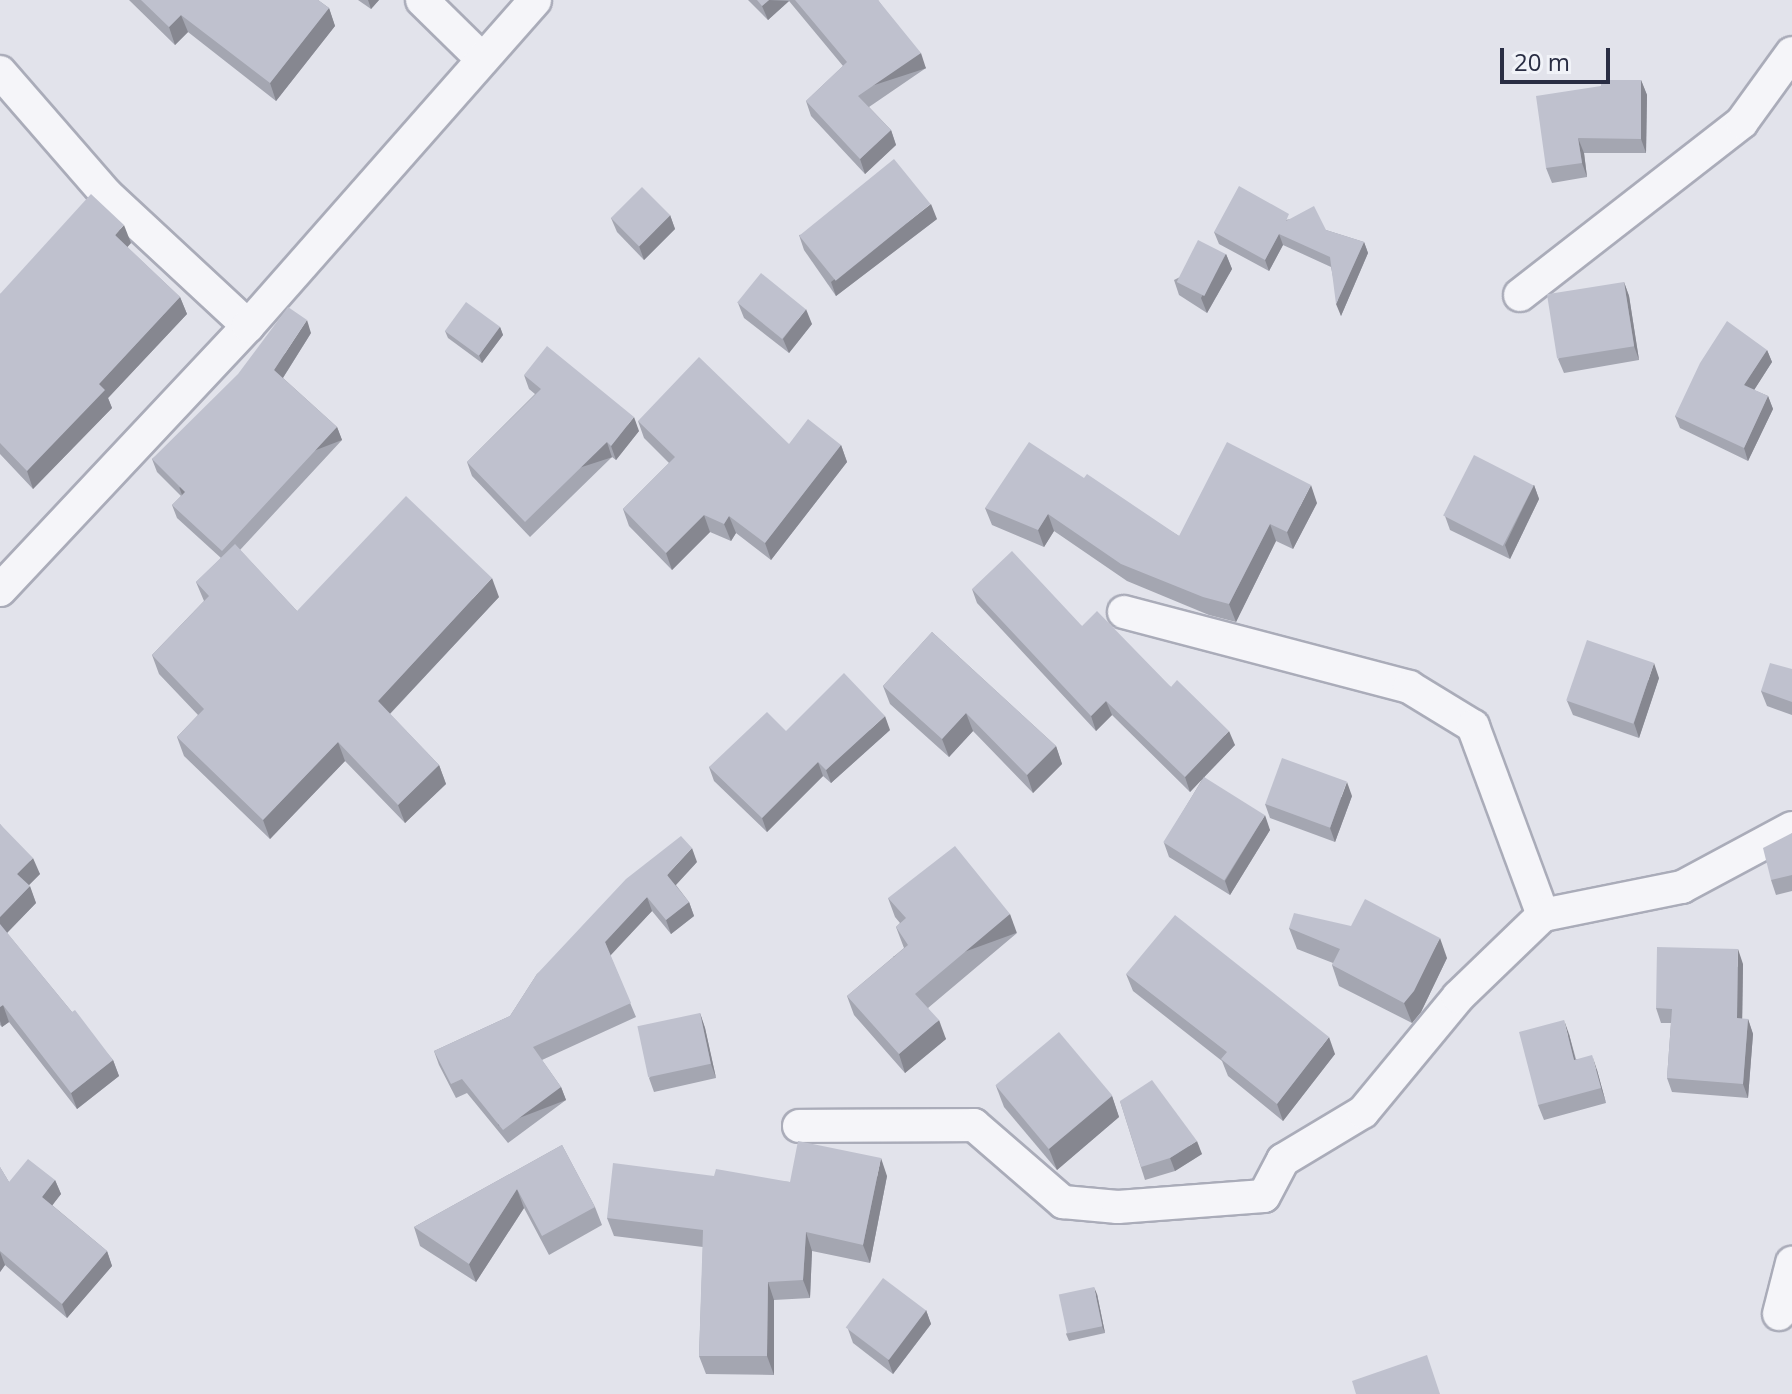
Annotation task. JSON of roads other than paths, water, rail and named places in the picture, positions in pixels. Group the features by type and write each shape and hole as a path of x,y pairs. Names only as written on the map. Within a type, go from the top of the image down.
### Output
{"street":[{"path":"422,0 481,58"},
{"path":"0,590 248,326 535,0"},
{"path":"1520,295 1742,122 1792,53"},
{"path":"0,72 106,194 248,326"},
{"path":"1124,612 1409,687 1473,726 1543,915"},
{"path":"799,1126 974,1125 1063,1202 1118,1207 1264,1196 1283,1160 1363,1112 1458,997 1543,915 1682,887 1792,828"},
{"path":"1779,1314 1792,1263"}]}
